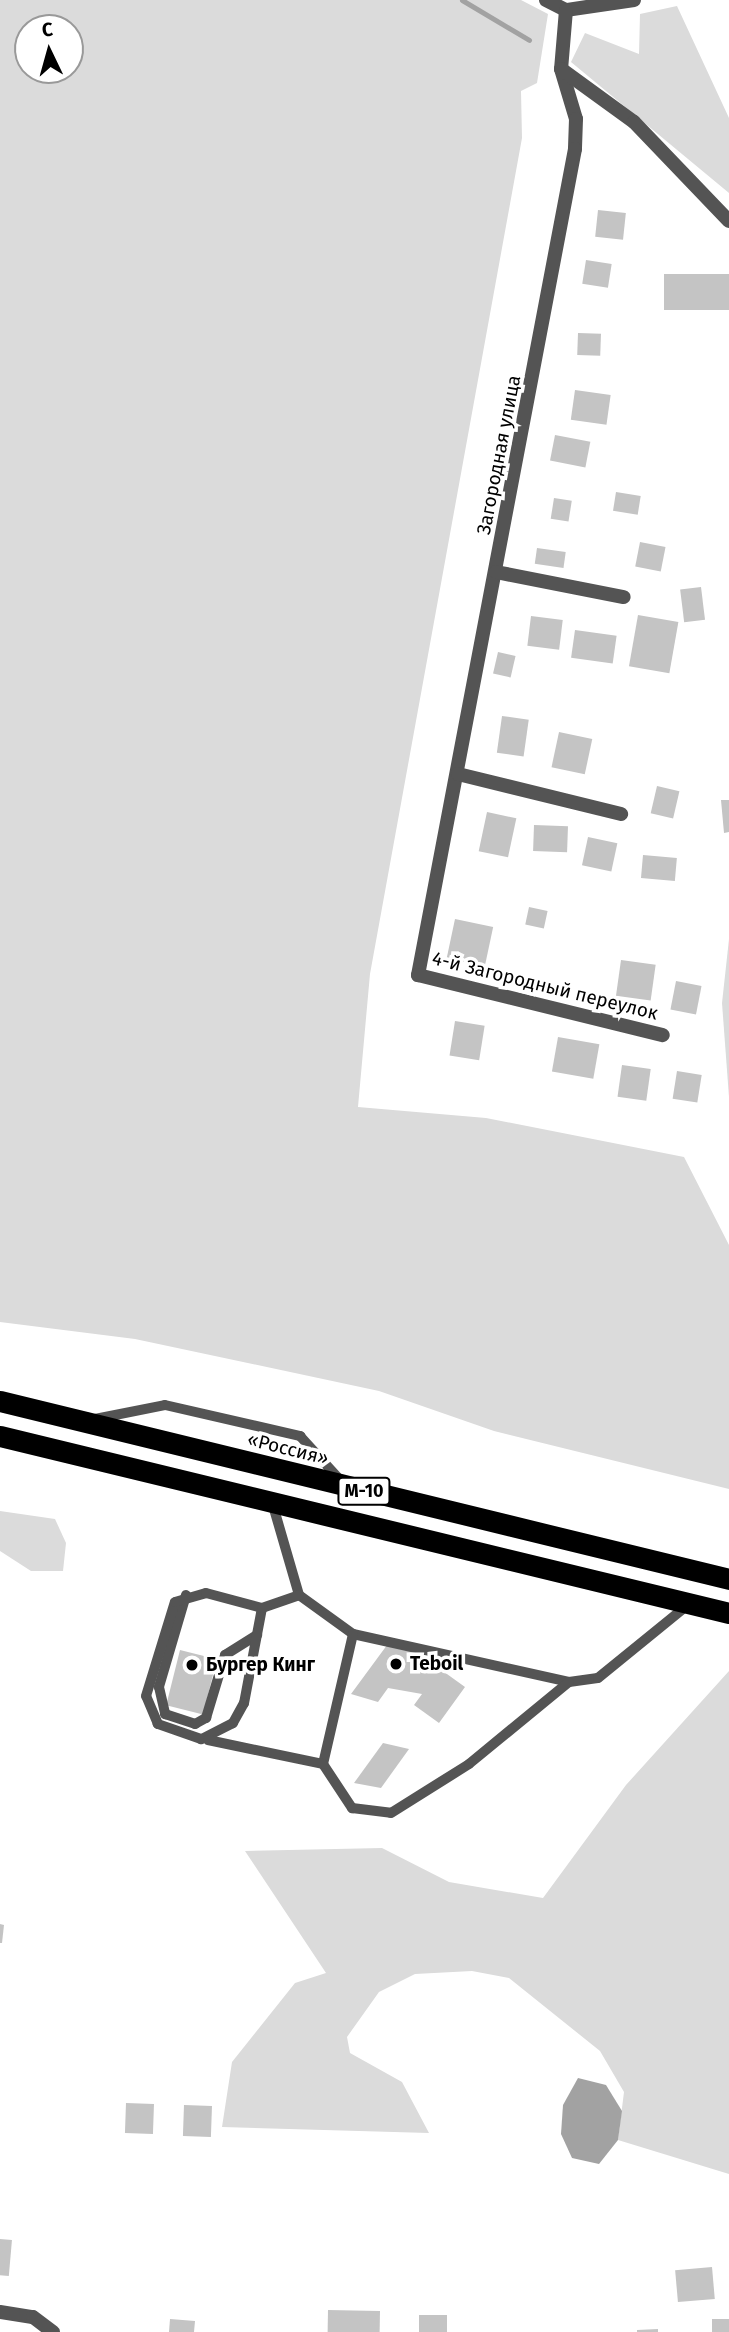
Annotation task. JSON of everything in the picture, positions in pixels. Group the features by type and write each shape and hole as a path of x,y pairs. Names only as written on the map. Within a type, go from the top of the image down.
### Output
{"highway":[{"name":"«Россия»","path":"0,1401 729,1579"},
{"name":"М-10","path":"0,1436 729,1614"}],"street":[{"path":"545,0 566,10 634,0"},
{"name":"Загородная улица","path":"418,975 575,149 576,119 561,69 566,10"},
{"path":"561,69 634,122 729,221"},
{"path":"496,572 624,597"},
{"path":"458,774 621,814"},
{"name":"4-й Загородный переулок","path":"418,975 663,1035"},
{"path":"0,2312 33,2317 53,2332"}],"lane":[{"path":"83,1421 165,1405 300,1436 345,1486"},
{"path":"272,1502 299,1595 353,1634 569,1682 598,1678 689,1604"},
{"path":"299,1595 262,1608 206,1593 186,1595 168,1616 148,1711 158,1724 201,1739 323,1764 352,1808 391,1812 469,1764 569,1682"},
{"path":"186,1595 159,1687 165,1714 195,1724 206,1718 225,1656 257,1635"},
{"path":"201,1739 220,1735 244,1703 262,1608"},
{"path":"323,1764 353,1634"}],"shaded area":[{"path":"0,0 521,0 548,14 537,83 521,91 522,138 370,974 358,1107 486,1118 684,1157 729,1245 729,1489 494,1431 379,1391 135,1339 0,1322"},
{"path":"677,6 729,118 729,193 571,62 585,33 639,54 640,14"},
{"path":"729,939 729,1097 722,1003"},
{"path":"0,1511 55,1519 66,1543 63,1571 31,1571 0,1551"},
{"path":"729,1671 729,2174 618,2140 624,2092 600,2051 509,1978 472,1971 415,1974 379,1992 347,2037 350,2053 402,2082 429,2133 222,2127 232,2062 295,1983 326,1973 245,1851 382,1848 449,1882 543,1898 626,1785"},
{"path":"578,2078 606,2085 622,2111 618,2140 599,2164 572,2158 561,2134 563,2105"}],"building":[{"path":"598,210 626,213 623,240 595,237"},
{"path":"586,260 612,264 608,288 582,284"},
{"path":"664,274 729,274 729,310 664,310"},
{"path":"578,333 601,334 600,356 577,355"},
{"path":"575,390 611,395 606,425 571,420"},
{"path":"555,435 590,442 585,467 550,461"},
{"path":"616,492 641,496 638,515 613,511"},
{"path":"554,498 572,501 568,522 551,519"},
{"path":"640,542 666,547 661,572 635,567"},
{"path":"537,548 566,552 563,568 535,564"},
{"path":"701,587 705,620 684,622 680,590"},
{"path":"638,615 678,622 669,673 629,666"},
{"path":"531,616 563,620 559,650 527,646"},
{"path":"575,630 617,636 613,664 571,658"},
{"path":"498,652 516,656 511,677 493,673"},
{"path":"502,716 529,720 524,756 497,753"},
{"path":"559,732 592,739 585,774 552,767"},
{"path":"657,786 679,791 673,818 651,813"},
{"path":"721,800 729,800 729,832 724,833"},
{"path":"487,812 516,818 508,857 479,851"},
{"path":"534,825 568,826 567,852 533,851"},
{"path":"588,837 617,843 611,872 582,865"},
{"path":"643,855 677,858 675,881 641,878"},
{"path":"529,907 548,911 544,929 525,925"},
{"path":"455,919 493,927 485,966 447,958"},
{"path":"621,960 656,965 651,1001 616,996"},
{"path":"676,981 702,986 696,1014 670,1009"},
{"path":"455,1021 485,1026 479,1060 450,1056"},
{"path":"558,1037 599,1044 593,1079 552,1071"},
{"path":"622,1065 651,1069 646,1101 618,1097"},
{"path":"677,1071 702,1075 697,1103 673,1099"},
{"path":"390,1641 419,1647 408,1661 440,1669 465,1687 439,1723 414,1705 422,1694 388,1688 378,1702 351,1694"},
{"path":"180,1650 217,1659 203,1714 166,1705"},
{"path":"383,1743 409,1749 381,1788 354,1783"},
{"path":"0,1924 4,1925 2,1943 0,1943"},
{"path":"126,2103 154,2104 153,2134 125,2133"},
{"path":"184,2105 212,2106 211,2137 183,2136"},
{"path":"0,2239 12,2240 9,2276 0,2275"},
{"path":"712,2267 715,2299 678,2302 675,2270"},
{"path":"328,2310 380,2311 380,2332 328,2332"},
{"path":"419,2315 447,2315 447,2332 419,2332"},
{"path":"170,2319 195,2321 194,2332 169,2332"},
{"path":"712,2319 729,2319 729,2332 712,2332"},
{"path":"658,2329 658,2332 637,2332 637,2330"}],"waterway":[{"path":"462,0 529,40"}],"place":[{"name":"Teboil","path":"396,1664"},
{"name":"Бургер Кинг","path":"192,1665"}]}
